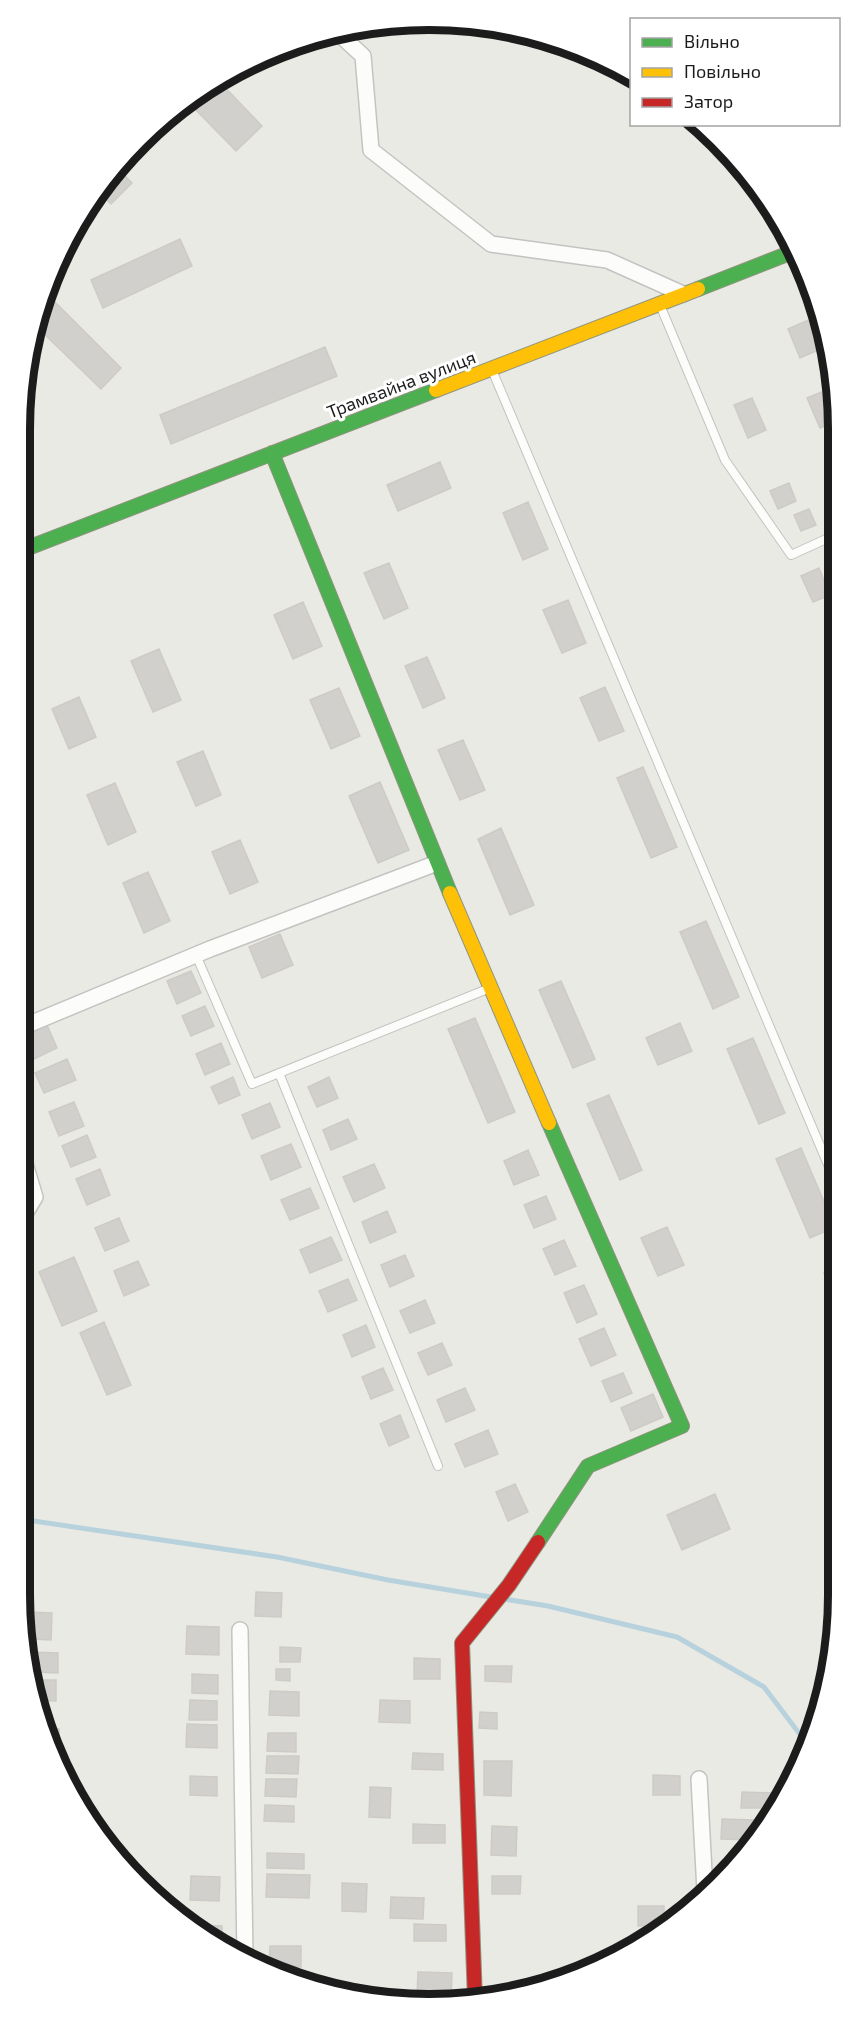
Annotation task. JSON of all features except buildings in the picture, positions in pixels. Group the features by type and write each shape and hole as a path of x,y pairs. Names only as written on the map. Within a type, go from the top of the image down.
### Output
{"street":[{"path":"345,39 363,56 371,150 491,244 607,260 683,294"},
{"name":"Трамвайна вулиця","path":"30,547 787,254"},
{"path":"272,453 437,863 682,1426 588,1466 510,1585 462,1643 475,1991"},
{"path":"30,1024 196,955 437,863"},
{"path":"30,1180 35,1197 30,1205"},
{"path":"240,1630 245,1949"},
{"path":"699,1779 705,1883"}],"lane":[{"path":"659,304 725,460 791,555 828,538"},
{"path":"491,369 828,1165"},
{"path":"196,955 252,1084 490,988"},
{"path":"279,1073 438,1466"}],"waterway":[{"path":"30,1520 277,1557 388,1580 491,1597"},
{"path":"504,1599 548,1606 677,1637 764,1687 802,1737"}],"traffic: fast":[{"path":"698,289 787,254"},
{"path":"30,547 436,390"},
{"path":"272,453 450,893"},
{"path":"538,1542 588,1466 682,1426 549,1123"}],"traffic: slow":[{"path":"436,390 698,289"},
{"path":"450,893 549,1123"}],"traffic: jam":[{"path":"475,1991 462,1643 509,1585 538,1542"}]}
